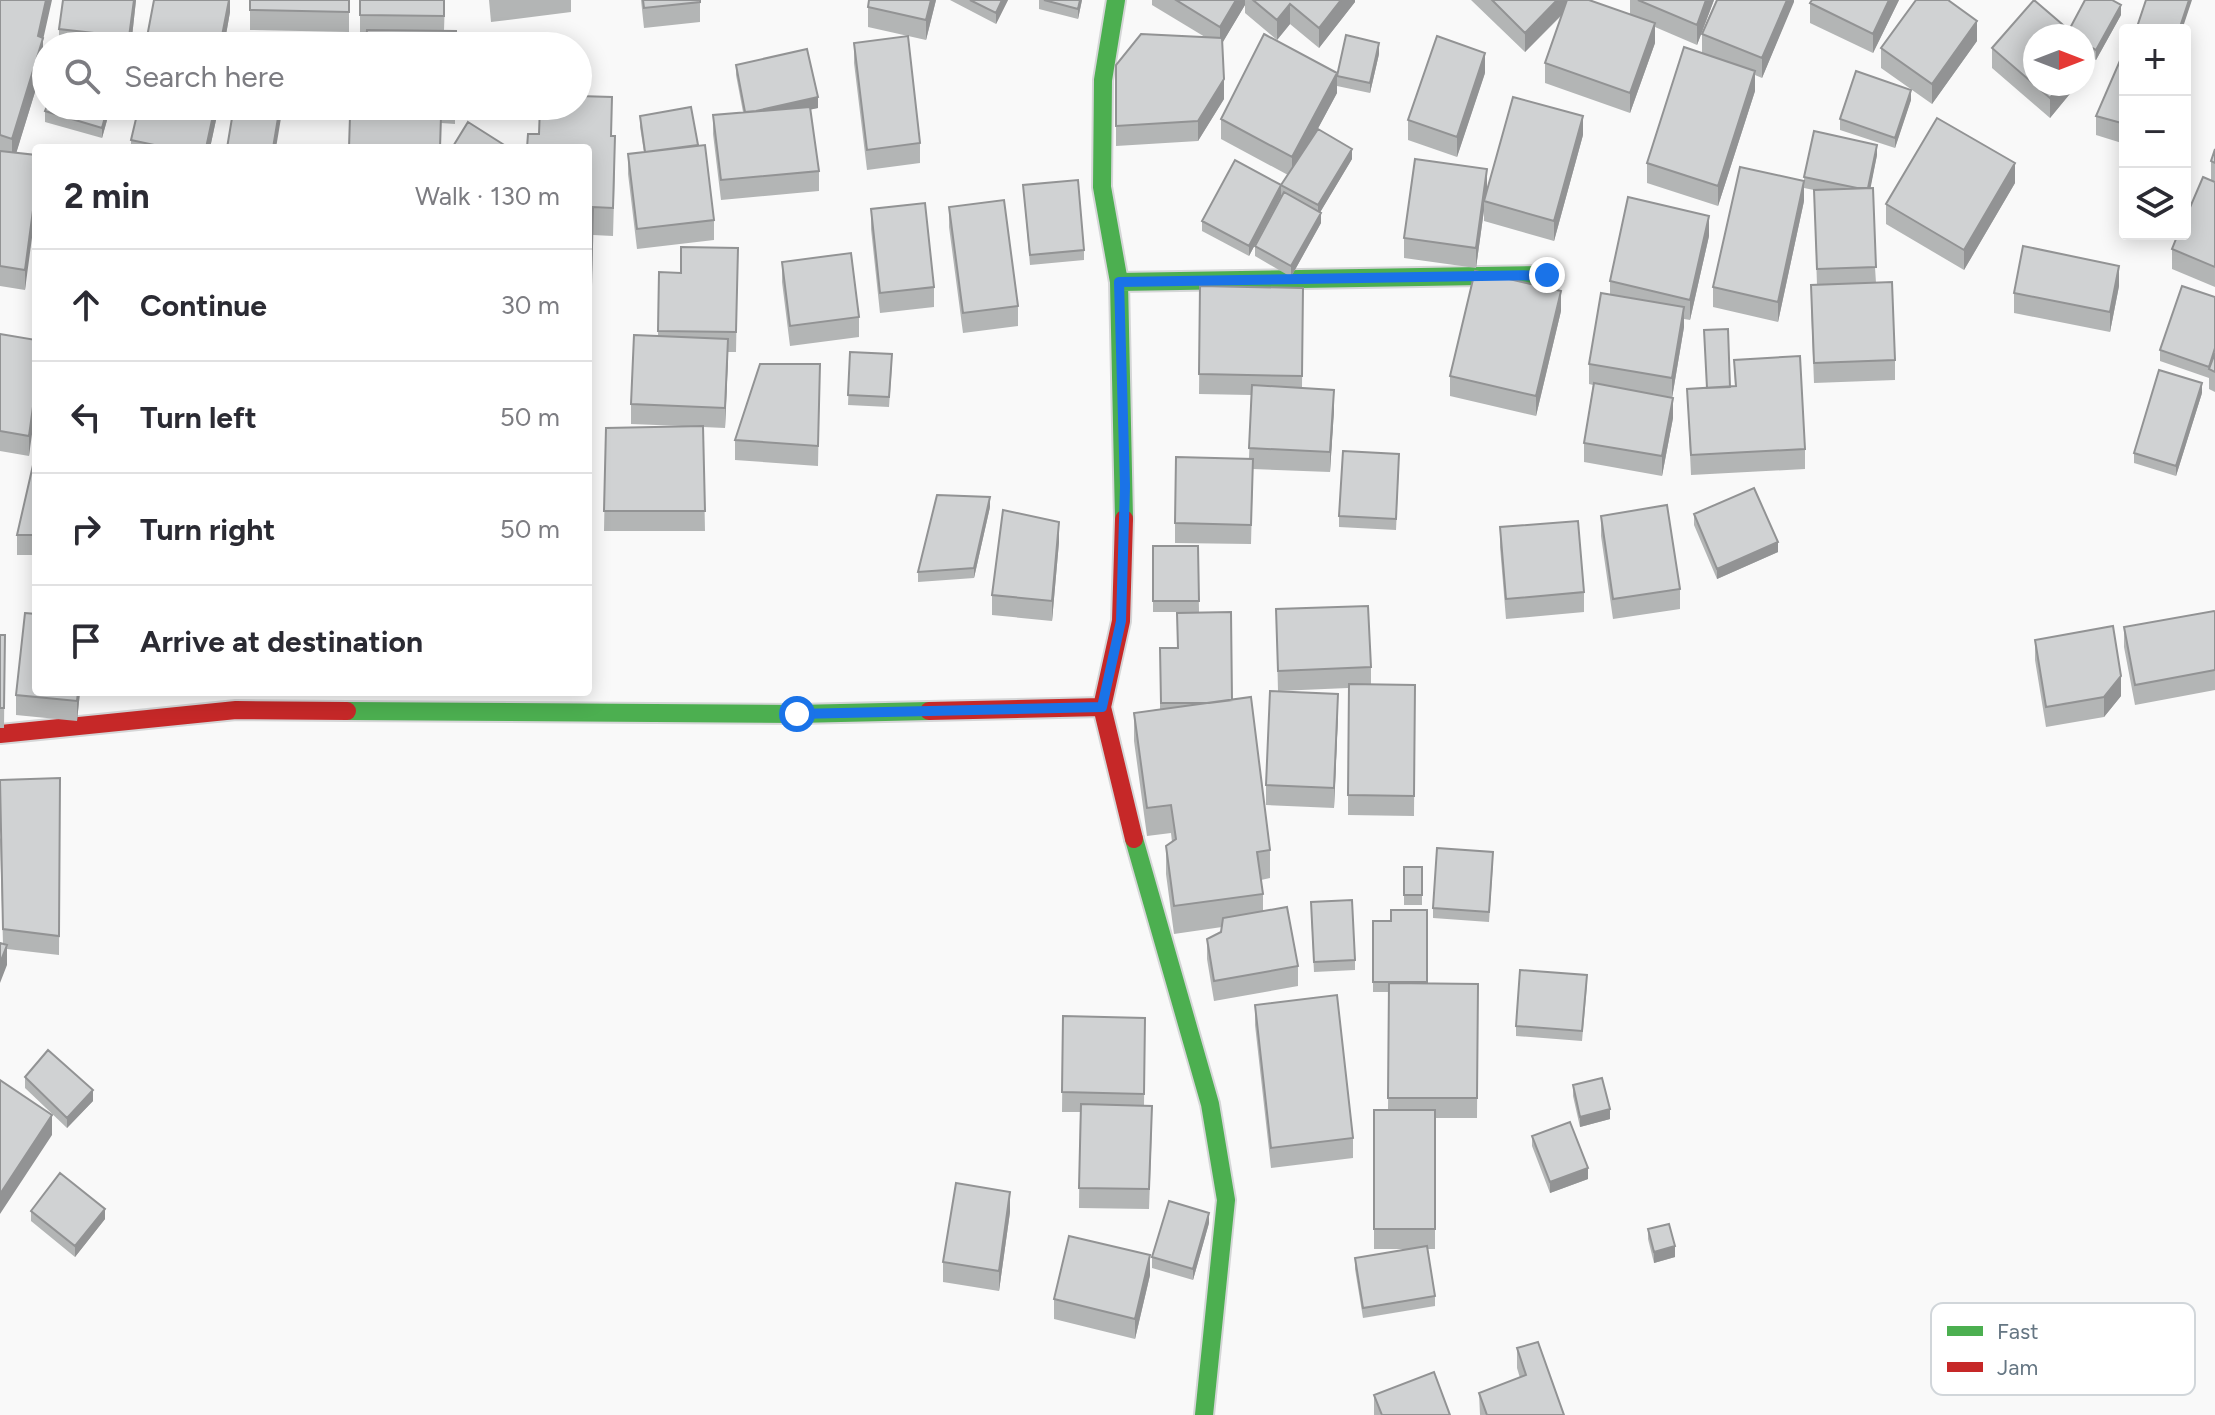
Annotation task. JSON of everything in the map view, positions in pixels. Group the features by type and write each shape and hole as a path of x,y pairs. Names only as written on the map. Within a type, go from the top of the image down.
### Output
{"street":[{"path":"1116,0 1103,80 1102,187 1119,282 1125,486 1121,621 1102,707 1126,810 1210,1104 1226,1200 1204,1415"},
{"path":"1119,282 1547,275"},
{"path":"0,734 236,710 797,714 1102,707"}],"building":[{"path":"0,0 46,0 39,32 32,32 32,74 12,139 0,135"},
{"path":"63,0 134,0 130,32 59,29"},
{"path":"154,0 229,0 223,32 148,32"},
{"path":"250,0 349,0 349,12 250,10"},
{"path":"360,0 444,0 444,16 360,15"},
{"path":"643,0 700,0 700,2 644,8"},
{"path":"869,0 931,0 926,20 868,7"},
{"path":"970,0 1002,0 996,13"},
{"path":"1044,0 1080,0 1078,9"},
{"path":"1176,0 1236,0 1220,27"},
{"path":"1253,0 1341,0 1319,28 1290,4 1277,20"},
{"path":"1492,0 1557,0 1525,33"},
{"path":"1567,0 1589,0 1655,23 1630,93 1545,63"},
{"path":"1638,0 1706,0 1697,25"},
{"path":"1717,0 1787,0 1762,58 1702,34"},
{"path":"1812,0 1889,0 1873,34 1810,3"},
{"path":"1916,0 1948,0 1977,21 1932,84 1881,48"},
{"path":"2034,0 2062,24 2023,24 2023,75 1992,48"},
{"path":"2085,0 2112,0 2121,5 2096,50 2095,24 2072,24"},
{"path":"2146,0 2189,0 2181,24 2138,24"},
{"path":"367,30 456,31 456,32"},
{"path":"1141,34 1222,38 1224,79 1198,121 1116,126 1116,65"},
{"path":"1264,34 1337,73 1292,157 1221,119"},
{"path":"1346,35 1379,43 1370,83 1337,76"},
{"path":"908,36 920,143 867,150 854,43"},
{"path":"1437,36 1485,53 1457,137 1408,120"},
{"path":"1684,47 1755,71 1718,186 1647,163"},
{"path":"807,49 818,97 745,112 736,65"},
{"path":"2119,63 2119,122 2096,116"},
{"path":"1856,71 1911,90 1895,138 1840,119"},
{"path":"592,96 612,97 611,136 615,136 613,208 593,207 592,247 592,144 527,144 528,134 539,134 540,120 592,120"},
{"path":"1513,97 1583,116 1554,221 1484,201"},
{"path":"691,107 698,145 645,152 640,116"},
{"path":"810,107 819,171 721,180 713,115"},
{"path":"1937,118 2015,163 1964,250 1886,204"},
{"path":"75,120 104,120 102,128"},
{"path":"136,120 212,120 207,144 150,144 131,140"},
{"path":"232,120 278,120 274,144 228,144"},
{"path":"350,120 441,120 440,144 349,144"},
{"path":"468,122 503,144 454,144"},
{"path":"1318,129 1352,149 1318,205 1281,185"},
{"path":"1814,131 1877,145 1868,188 1804,177"},
{"path":"705,145 714,220 637,229 628,154"},
{"path":"0,151 32,155 32,218 25,270 0,266"},
{"path":"1415,159 1487,169 1476,248 1404,238"},
{"path":"1235,160 1281,185 1249,246 1202,221"},
{"path":"1740,167 1804,181 1778,302 1713,287"},
{"path":"2203,177 2215,182 2215,267 2172,249 2176,240 2191,240 2191,205"},
{"path":"1078,180 1084,250 1030,255 1023,185"},
{"path":"1873,188 1876,267 1817,269 1814,190"},
{"path":"1284,192 1321,213 1291,266 1255,246"},
{"path":"1628,197 1709,216 1690,300 1610,281"},
{"path":"1004,200 1018,306 963,313 949,207"},
{"path":"925,203 934,287 880,293 871,209"},
{"path":"2023,246 2119,266 2110,312 2014,293"},
{"path":"681,247 738,248 736,332 658,331 659,272 681,273"},
{"path":"851,253 859,317 790,326 782,262"},
{"path":"1475,271 1561,291 1536,396 1450,376"},
{"path":"1892,282 1895,360 1814,363 1811,285"},
{"path":"1200,286 1303,288 1302,376 1199,374"},
{"path":"2182,286 2215,297 2215,348 2209,367 2160,350"},
{"path":"1601,293 1684,307 1672,378 1589,364"},
{"path":"1728,329 1730,387 1707,388 1704,330"},
{"path":"0,334 32,339 29,436 0,431"},
{"path":"634,335 728,339 725,408 631,404"},
{"path":"850,352 892,354 889,397 848,395"},
{"path":"2215,353 2215,372 2209,369"},
{"path":"1800,356 1805,449 1691,455 1687,389 1736,386 1734,360"},
{"path":"760,364 820,364 818,446 735,440"},
{"path":"2159,370 2202,383 2176,466 2134,453"},
{"path":"1594,383 1673,398 1662,456 1584,443"},
{"path":"1252,385 1334,390 1330,452 1249,448"},
{"path":"703,426 705,511 604,511 606,428"},
{"path":"1343,451 1399,454 1396,519 1339,516"},
{"path":"1176,457 1253,459 1251,525 1175,523"},
{"path":"32,469 32,535 17,535"},
{"path":"1754,488 1778,542 1717,569 1694,514"},
{"path":"937,495 990,497 974,568 918,572"},
{"path":"1667,505 1680,589 1613,599 1601,516"},
{"path":"1003,510 1059,522 1052,601 992,595"},
{"path":"1578,521 1584,592 1506,599 1500,527"},
{"path":"1153,546 1198,546 1199,601 1153,601"},
{"path":"1368,606 1371,667 1278,671 1276,609"},
{"path":"2214,611 2215,670 2135,685 2124,627"},
{"path":"1231,612 1232,700 1161,703 1160,648 1178,648 1177,613"},
{"path":"25,613 32,614 32,696 78,696 77,701 16,695"},
{"path":"2113,626 2121,676 2104,697 2046,707 2035,640"},
{"path":"0,635 5,635 4,708 0,708"},
{"path":"1349,684 1415,685 1414,796 1348,795"},
{"path":"1270,691 1338,694 1334,788 1266,785"},
{"path":"1251,697 1270,850 1257,852 1263,894 1174,906 1166,846 1176,839 1171,805 1147,808 1134,713"},
{"path":"60,778 59,936 3,929 0,780"},
{"path":"1437,848 1493,852 1489,912 1433,908"},
{"path":"1404,867 1422,867 1422,895 1404,895"},
{"path":"1352,900 1355,960 1314,962 1311,902"},
{"path":"1287,907 1298,966 1214,981 1207,939 1221,932 1223,918"},
{"path":"1391,910 1427,910 1427,982 1373,982 1373,921 1391,921"},
{"path":"0,943 7,945 0,963"},
{"path":"1520,970 1587,975 1582,1031 1516,1026"},
{"path":"1389,983 1478,984 1477,1098 1388,1098"},
{"path":"1337,995 1353,1138 1271,1148 1255,1005"},
{"path":"1063,1016 1145,1018 1144,1094 1062,1092"},
{"path":"48,1050 93,1090 67,1118 25,1077"},
{"path":"1602,1078 1610,1109 1580,1117 1573,1085"},
{"path":"0,1080 52,1115 0,1194"},
{"path":"1081,1104 1152,1106 1149,1189 1079,1188"},
{"path":"1374,1110 1435,1110 1435,1229 1374,1229"},
{"path":"1570,1122 1588,1168 1550,1182 1532,1136"},
{"path":"60,1173 105,1209 75,1246 31,1211"},
{"path":"956,1183 1010,1192 999,1271 943,1262"},
{"path":"1169,1201 1209,1213 1193,1269 1152,1257"},
{"path":"1669,1224 1675,1246 1654,1252 1648,1229"},
{"path":"1069,1236 1150,1255 1135,1319 1054,1299"},
{"path":"1427,1246 1435,1296 1363,1308 1355,1258"},
{"path":"1538,1342 1564,1415 1487,1415 1479,1393 1526,1375 1517,1348"},
{"path":"1434,1372 1450,1415 1382,1415 1374,1395"}],"traffic: fast":[{"path":"1116,0 1103,80 1102,187 1119,282 1124,519"},
{"path":"1119,282 1547,275"},
{"path":"347,711 797,714 929,711"},
{"path":"1134,839 1210,1104 1226,1200 1204,1415"}],"traffic: jam":[{"path":"1124,519 1121,621 1102,707 1134,839"},
{"path":"929,711 1102,707"},
{"path":"0,734 236,710 347,711"}],"route":[{"path":"797,714 1102,707 1121,621 1125,486 1119,282 1547,275"}]}
